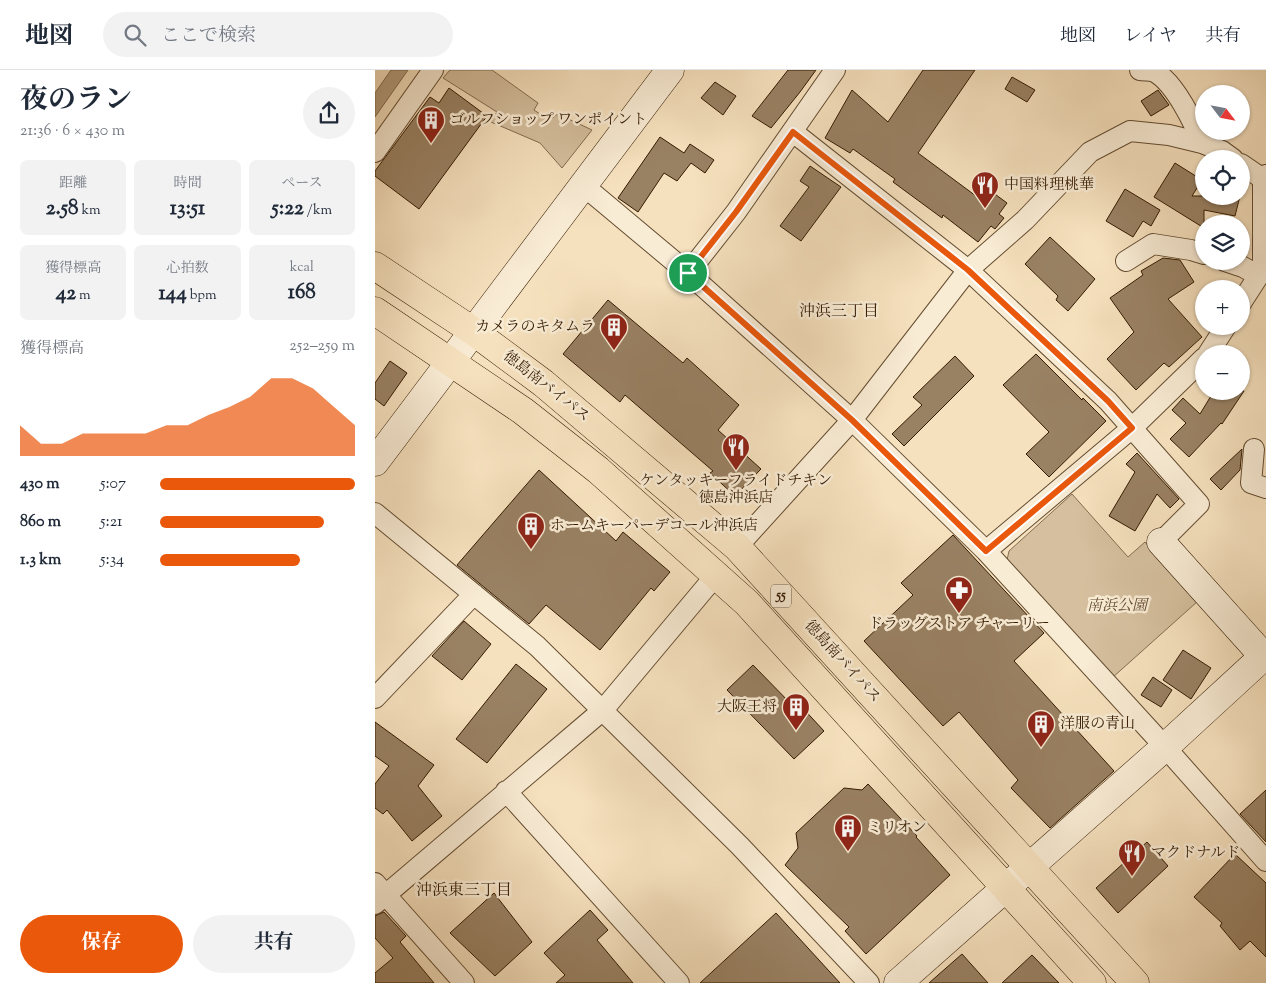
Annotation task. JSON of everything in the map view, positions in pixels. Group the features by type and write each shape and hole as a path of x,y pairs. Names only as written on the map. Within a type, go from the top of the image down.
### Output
{"highway":[{"name":"徳島南バイパス","path":"375,266 473,331 543,383 737,547 1135,983"},
{"name":"徳島南バイパス","path":"375,311 523,411 598,470 747,603 1092,983"}],"street":[{"path":"375,152 433,70"},
{"path":"375,462 670,70"},
{"path":"688,273 736,212 835,70"},
{"path":"1140,70 1155,72 1169,85 1190,115 1202,143"},
{"path":"737,547 852,420 968,270 1025,220 1090,152 1130,131 1169,135 1202,143 1220,150"},
{"path":"793,132 968,270 1108,401 1199,504 1161,542 1265,656 898,983"},
{"path":"1250,169 1265,177 1262,272 1250,290"},
{"path":"584,186 688,273 852,420 986,551 1266,861"},
{"path":"1126,261 1153,244 1195,251"},
{"path":"986,551 1132,428 1195,367"},
{"path":"1254,449 1251,483 1266,488"},
{"path":"375,513 537,646 740,846 869,983"},
{"path":"464,983 379,894 603,710 716,575"},
{"path":"375,698 474,594"},
{"path":"506,791 679,983"}],"green space":[{"path":"450,70 492,70 538,103 534,110 549,120 558,114 592,130 562,168 540,143 491,122 497,112 443,78"},
{"name":"南浜公園","path":"1072,494 1128,557 1145,542 1198,601 1112,678 1007,560 1009,551"}],"shaded area":[{"path":"391,70 408,70 375,117 375,93"}],"building":[{"path":"788,70 816,70 771,128 752,116"},
{"path":"923,70 975,70 918,153 976,196 984,186 1007,203 999,214 1004,218 995,229 991,226 978,242 943,215 942,218 893,182 895,179 853,149 850,153 825,138 852,90 888,122"},
{"path":"1012,77 1035,90 1027,102 1005,89"},
{"path":"715,82 736,96 723,115 701,98"},
{"name":"ゴルフショップ ワンポイント","path":"449,88 487,116 419,209 375,176 375,171 430,97 439,103"},
{"path":"1158,90 1169,105 1151,116 1141,101"},
{"path":"660,137 684,153 690,144 714,160 705,173 691,163 677,181 664,173 638,212 618,198"},
{"path":"1175,163 1195,176 1195,191 1192,196 1195,196 1195,205 1238,205 1235,215 1204,210 1204,215 1195,215 1195,222 1154,197"},
{"path":"810,166 841,187 801,241 780,226 809,187 800,181"},
{"path":"1125,189 1160,210 1151,226 1143,221 1133,237 1106,221"},
{"path":"1050,237 1095,279 1068,311 1056,300 1058,296 1025,264"},
{"path":"1163,258 1180,260 1194,282 1168,299 1195,329 1195,335 1202,337 1169,367 1164,363 1136,390 1107,359 1134,332 1110,298 1143,275 1141,271"},
{"path":"608,300 683,363 687,358 739,405 718,430 761,469 735,496 710,473 713,471 625,395 620,402 563,354"},
{"path":"1036,354 1106,421 1049,477 1026,454 1049,432 1003,385"},
{"path":"955,356 974,376 904,446 892,434 922,405 913,397"},
{"path":"390,361 407,373 384,406 375,399 375,383"},
{"path":"1183,398 1200,414 1209,400 1238,400 1222,424 1189,457 1170,439 1186,423 1172,410"},
{"path":"1242,449 1240,470 1221,490 1210,479"},
{"path":"1137,453 1179,499 1170,508 1157,494 1135,531 1109,516 1135,472 1126,464"},
{"name":"ホームキーパーデコール沖浜店","path":"539,470 616,541 623,532 670,572 654,591 651,588 600,650 546,605 529,624 457,565"},
{"path":"953,535 1044,633 1014,661 1114,771 1050,828 1011,788 1018,780 959,712 943,726 864,641 913,595 901,583"},
{"path":"464,621 491,644 462,680 432,656"},
{"path":"1183,650 1211,668 1191,699 1163,680"},
{"path":"516,664 547,689 487,763 456,739"},
{"path":"753,665 794,707 799,704 824,731 794,759 727,690"},
{"path":"1153,677 1172,690 1161,707 1141,695"},
{"path":"375,722 434,765 418,786 442,816 412,841 387,810 383,814 375,808 375,784 389,766 375,756"},
{"name":"ミリオン","path":"868,784 917,836 950,875 866,954 845,931 849,927 785,865 798,848 796,833 844,788 862,790"},
{"path":"1266,790 1266,842 1240,814"},
{"name":"マクドナルド","path":"1147,842 1168,866 1118,913 1096,888"},
{"path":"1235,854 1266,883 1266,957 1250,941 1240,950 1220,926 1222,923 1194,897"},
{"path":"494,893 532,942 495,976 450,933"},
{"path":"590,910 608,930 597,940 633,983 556,983 565,975 544,953"},
{"path":"384,912 406,936 400,942 434,983 375,983 375,973 393,958 375,938 375,916"},
{"path":"776,913 840,983 700,983"},
{"path":"962,954 988,983 929,983"},
{"path":"1032,955 1059,983 1002,983"}],"place":[{"name":"ゴルフショップ ワンポイント","path":"431,144"},
{"name":"中国料理桃華","path":"985,209"},
{"name":"カメラのキタムラ","path":"614,351"},
{"name":"ケンタッキーフライドチキン 徳島沖浜店","path":"736,471"},
{"name":"ホームキーパーデコール沖浜店","path":"531,550"},
{"name":"ドラッグストア チャーリー","path":"959,614"},
{"name":"大阪王将","path":"796,731"},
{"name":"洋服の青山","path":"1041,748"},
{"name":"ミリオン","path":"848,852"},
{"name":"マクドナルド","path":"1132,877"}],"district":[{"name":"沖浜三丁目","path":"839,312"},
{"name":"沖浜東三丁目","path":"464,891"}],"route":[{"path":"793,132 968,270 1108,401 1132,428 986,551 852,420 688,273 736,212 793,132"}]}
